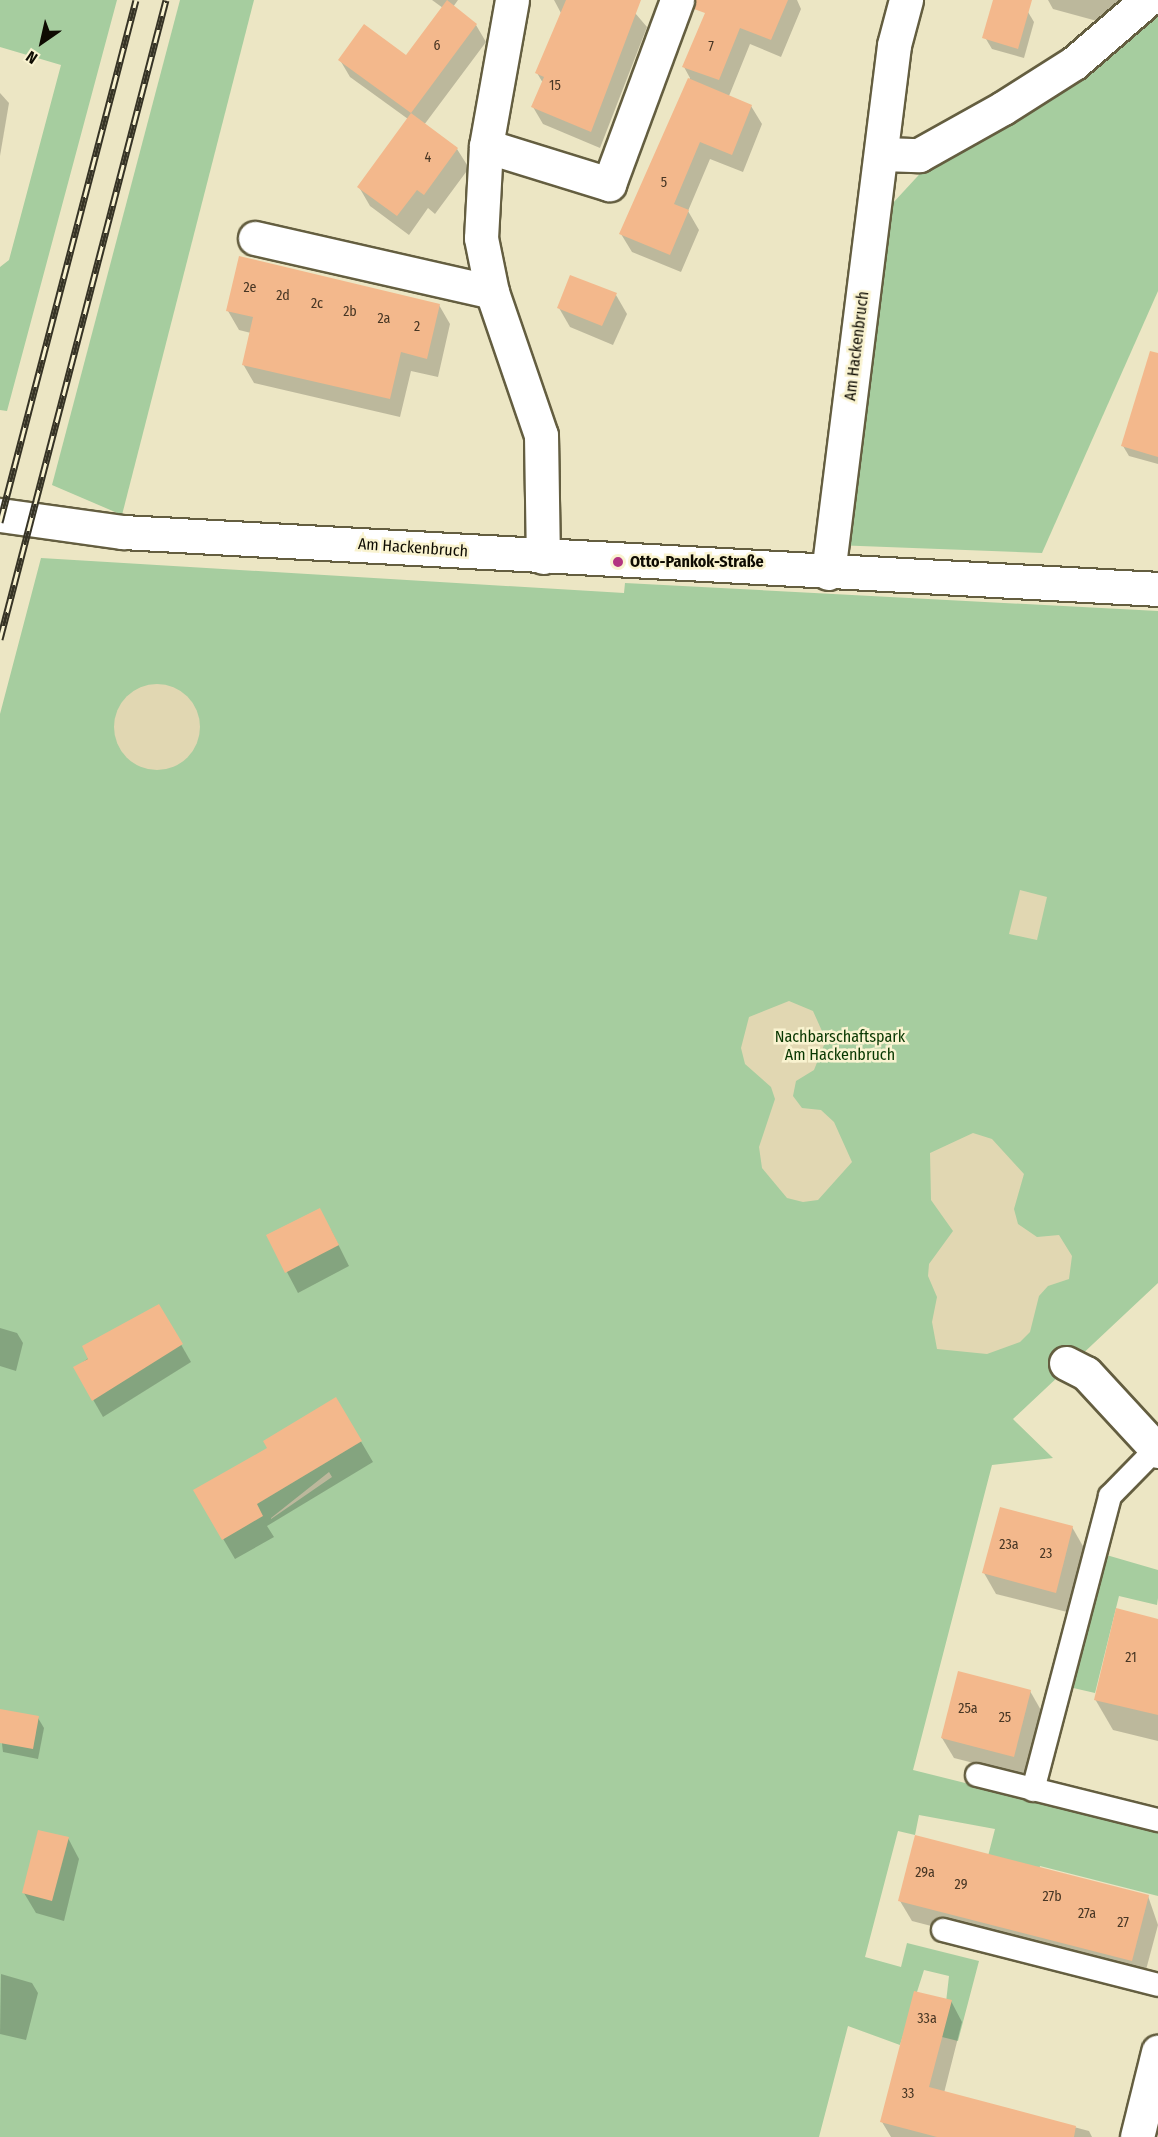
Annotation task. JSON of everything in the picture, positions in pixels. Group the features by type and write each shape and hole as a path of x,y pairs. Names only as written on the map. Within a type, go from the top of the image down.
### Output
{"street":[{"path":"512,0 486,146 481,238 492,292 541,435 543,557"},
{"path":"486,146 609,184 676,0"},
{"name":"Am Hackenbruch","path":"828,573 894,45 906,0"},
{"path":"882,154 919,155 1003,108 1074,63 1147,0"},
{"path":"255,238 492,292"},
{"name":"Am Hackenbruch","path":"0,515 123,532 828,573 1158,589"},
{"path":"1066,1364 1086,1373 1157,1450"},
{"path":"1137,2137 1158,2052"}],"lane":[{"path":"1033,1790 1110,1496 1157,1450"},
{"path":"977,1775 1158,1820"},
{"path":"943,1930 1158,1986"}],"green space":[{"path":"0,0 117,0 7,411 0,410 0,267 9,260 61,65 0,47"},
{"path":"180,0 254,0 122,515 52,485"},
{"path":"1158,8 1158,291 1042,553 834,545 880,217 940,152"},
{"name":"Nachbarschaftspark Am Hackenbruch","path":"41,558 624,593 625,583 1158,611 1158,1283 1013,1419 1053,1458 992,1465 913,1770 1158,1831 1158,1896 1040,1866 1026,1919 987,1860 995,1829 919,1815 915,1835 898,1831 865,1957 901,1967 907,1943 979,1961 958,2041 942,2037 949,1976 924,1970 900,2045 848,2026 819,2137 0,2137 0,714","holes":["329,1472 332,1477 271,1519"]},
{"path":"1103,1554 1158,1570 1158,1598 1157,1605 1119,1596 1095,1693 1069,1687"}],"sand":[{"path":"157,684 181,691 193,703 200,727 193,751 181,763 157,770 133,763 121,751 114,727 121,703 133,691"},
{"path":"1020,890 1047,897 1037,940 1009,934"},
{"path":"789,1001 813,1011 826,1040 814,1070 796,1081 793,1096 802,1108 821,1110 834,1122 852,1162 818,1200 803,1202 787,1198 762,1168 759,1147 775,1099 771,1087 745,1064 741,1048 749,1017"},
{"path":"973,1133 992,1139 1024,1174 1014,1209 1018,1224 1037,1237 1059,1235 1072,1256 1069,1279 1048,1286 1039,1296 1030,1332 1020,1342 987,1354 937,1349 932,1322 937,1297 928,1276 929,1264 953,1231 931,1200 930,1153"}],"building":[{"path":"447,0 477,24 411,113 338,60 364,24 406,55"},
{"path":"566,0 641,0 591,132 531,107 544,77 535,73"},
{"path":"695,0 788,0 771,40 740,28 719,80 682,67 705,13 694,9"},
{"path":"993,0 1032,0 1018,49 982,38"},
{"path":"688,78 752,105 732,155 700,142 674,204 689,210 670,255 619,234"},
{"path":"411,113 458,148 424,195 417,190 397,216 357,187"},
{"path":"239,256 440,304 427,359 401,352 390,399 242,365 253,317 226,311"},
{"path":"570,275 617,293 602,326 557,308"},
{"path":"1150,351 1158,353 1158,457 1121,446"},
{"path":"320,1208 339,1245 285,1273 266,1235"},
{"path":"159,1304 183,1344 92,1401 73,1367 88,1359 82,1346"},
{"path":"336,1397 362,1441 257,1504 263,1516 222,1540 193,1490 267,1448 263,1441"},
{"path":"1000,1507 1073,1526 1056,1593 982,1573"},
{"path":"1116,1608 1158,1619 1158,1715 1094,1700"},
{"path":"958,1671 1031,1690 1014,1757 941,1738"},
{"path":"0,1709 39,1716 33,1749 0,1743"},
{"path":"38,1830 69,1837 52,1901 22,1893"},
{"path":"915,1835 1149,1895 1132,1961 898,1901"},
{"path":"914,1991 952,2000 929,2087 1076,2126 1074,2137 937,2137 880,2122"}],"railway":[{"path":"0,522 136,0"},
{"path":"0,639 166,0"}],"place":[{"name":"Otto-Pankok-Straße","path":"618,562"}]}
